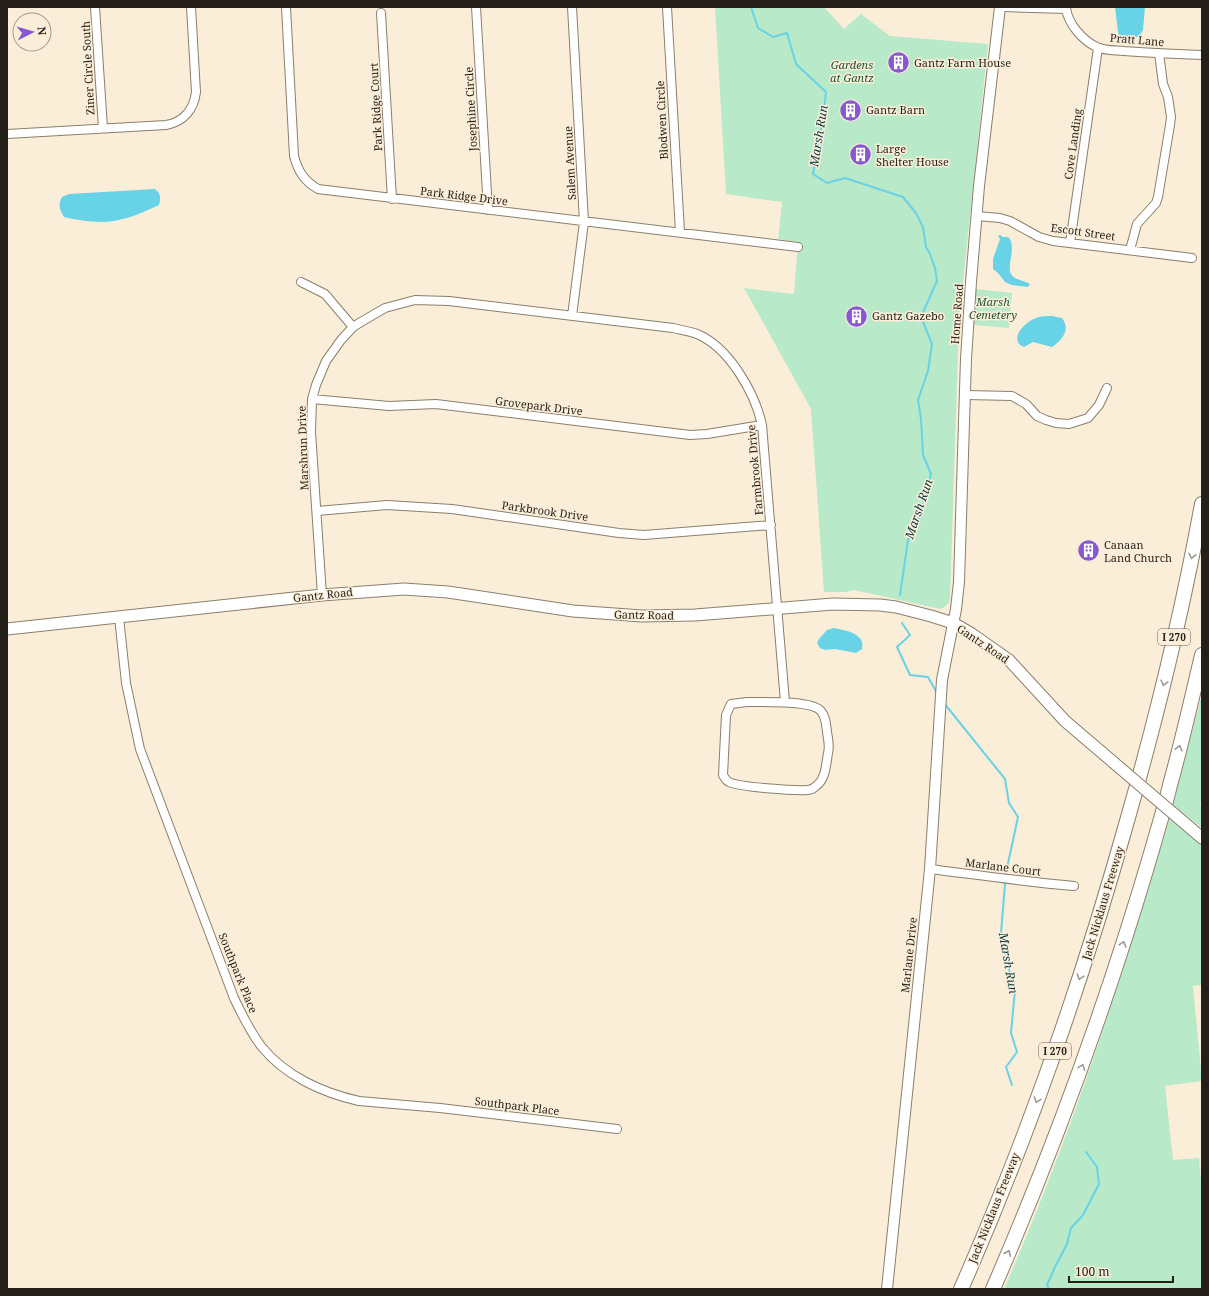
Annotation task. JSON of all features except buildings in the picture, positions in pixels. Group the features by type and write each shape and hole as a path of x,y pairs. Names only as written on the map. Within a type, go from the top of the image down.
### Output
{"highway":[{"name":"Jack Nicklaus Freeway","path":"960,1289 1028,1125 1062,1032 1111,879 1141,774 1161,694 1181,608 1202,504"},
{"name":"I 270","path":"993,1289 1026,1213 1056,1136 1088,1050 1117,963 1170,786 1202,654"}],"main road":[{"name":"Gantz Road","path":"7,629 322,595 383,590 425,590 448,592 573,611 642,616 695,615 833,604 880,605 910,610 953,623 972,634 1009,660 1065,720 1202,838"}],"street":[{"name":"Ziner Circle South","path":"96,7 103,128"},
{"path":"7,134 172,124 181,119 192,107 196,92 191,7"},
{"name":"Park Ridge Drive","path":"286,7 294,156 297,166 306,181 318,189 798,247"},
{"name":"Josephine Circle","path":"476,7 488,210"},
{"name":"Salem Avenue","path":"572,7 584,222 572,316"},
{"name":"Blodwen Circle","path":"667,7 680,232"},
{"name":"Home Road","path":"953,623 959,582 961,550 967,343 976,216 1000,7"},
{"path":"1004,7 1066,8"},
{"name":"Pratt Lane","path":"1066,8 1074,28 1098,48 1202,55"},
{"name":"Park Ridge Court","path":"381,13 392,199"},
{"name":"Cove Landing","path":"1070,243 1098,48"},
{"path":"1130,250 1137,224 1156,203 1158,197 1170,125 1170,109 1168,97 1163,84 1159,53"},
{"name":"Escott Street","path":"976,216 1000,218 1010,221 1039,237 1070,243 1192,258"},
{"path":"301,282 325,294 353,327"},
{"name":"Marshrun Drive","path":"322,595 311,432 312,399 326,361 341,340 353,327 385,308 415,300 449,301 552,314"},
{"name":"Farmbrook Drive","path":"552,314 673,328 698,335 720,349 740,372 759,410 762,425 785,702"},
{"path":"966,395 1012,396 1026,404 1037,416 1056,423 1069,424 1088,418 1099,405 1107,388"},
{"name":"Grovepark Drive","path":"312,399 389,406 436,404 690,434 707,434 762,425"},
{"name":"Parkbrook Drive","path":"317,511 387,505 452,509 619,533 644,535 771,525"},
{"name":"Southpark Place","path":"119,617 126,683 140,749 234,998 248,1026 262,1047 280,1064 302,1081 346,1098 617,1129"},
{"name":"Marlane Drive","path":"887,1289 930,869 941,696 944,668 953,623"},
{"path":"785,702 814,706 821,710 826,718 829,748 824,776 821,781 816,787 809,790 773,789 738,784 726,780 723,775 726,716 731,704 785,702"},
{"name":"Marlane Court","path":"930,869 1074,886"}],"green space":[{"name":"Gardens at Gantz","path":"715,7 824,7 844,29 861,14 890,36 988,44 959,321 950,599 946,606 940,609 854,590 846,592 824,592 811,409 744,288 794,294 798,242 778,239 782,202 726,194"},
{"name":"Marsh Cemetery","path":"976,289 1012,293 1009,328 974,325"},
{"path":"1202,694 1202,800 1200,805 1202,807 1202,828 1173,805"},
{"path":"1170,818 1202,845 1202,985 1193,986 1202,1081 1165,1086 1173,1160 1199,1158 1202,1193 1202,1289 1004,1289 1051,1173 1094,1056 1133,938"}],"water":[{"path":"1115,7 1145,7 1143,30 1139,37 1120,39"},
{"path":"155,189 160,196 159,205 123,219 102,222 78,220 64,217 61,212 60,202 62,197 69,194"},
{"path":"1000,235 1003,237 1008,237 1011,241 1011,275 1030,284 1028,287 1012,285 1005,282 993,269 993,259 1000,239 998,236"},
{"path":"1052,316 1062,318 1066,327 1062,338 1056,344 1052,347 1033,342 1024,347 1019,344 1017,340 1023,327 1038,317"},
{"path":"834,628 850,632 858,636 862,643 862,649 856,653 835,649 825,650 820,648 817,643 819,639 827,630"}],"waterway":[{"name":"Marsh Run","path":"751,7 758,28 773,37 787,33 796,64 826,92 823,119 813,174 827,183 845,178 903,197 916,213 923,227 926,247 935,268 937,281 921,317 932,344 928,371 918,400 921,419 923,455 931,474 921,513 908,540 900,595"},
{"name":"Marsh Run","path":"902,623 910,635 897,647 910,675 928,677 937,693"},
{"name":"Marsh Run","path":"944,703 1005,779 1009,803 1018,817 1006,873"},
{"name":"Marsh Run","path":"1005,884 1001,933 1015,990 1011,1033 1017,1052 1006,1067 1012,1085"},
{"name":"Marsh Run","path":"1049,1289 1047,1285 1067,1244 1071,1228 1083,1215 1099,1184 1097,1167 1086,1152"}],"place":[{"name":"Gantz Farm House","path":"899,63"},
{"name":"Gantz Barn","path":"851,110"},
{"name":"Large Shelter House","path":"861,155"},
{"name":"Gantz Gazebo","path":"856,316"},
{"name":"Canaan Land Church","path":"1088,551"}]}
